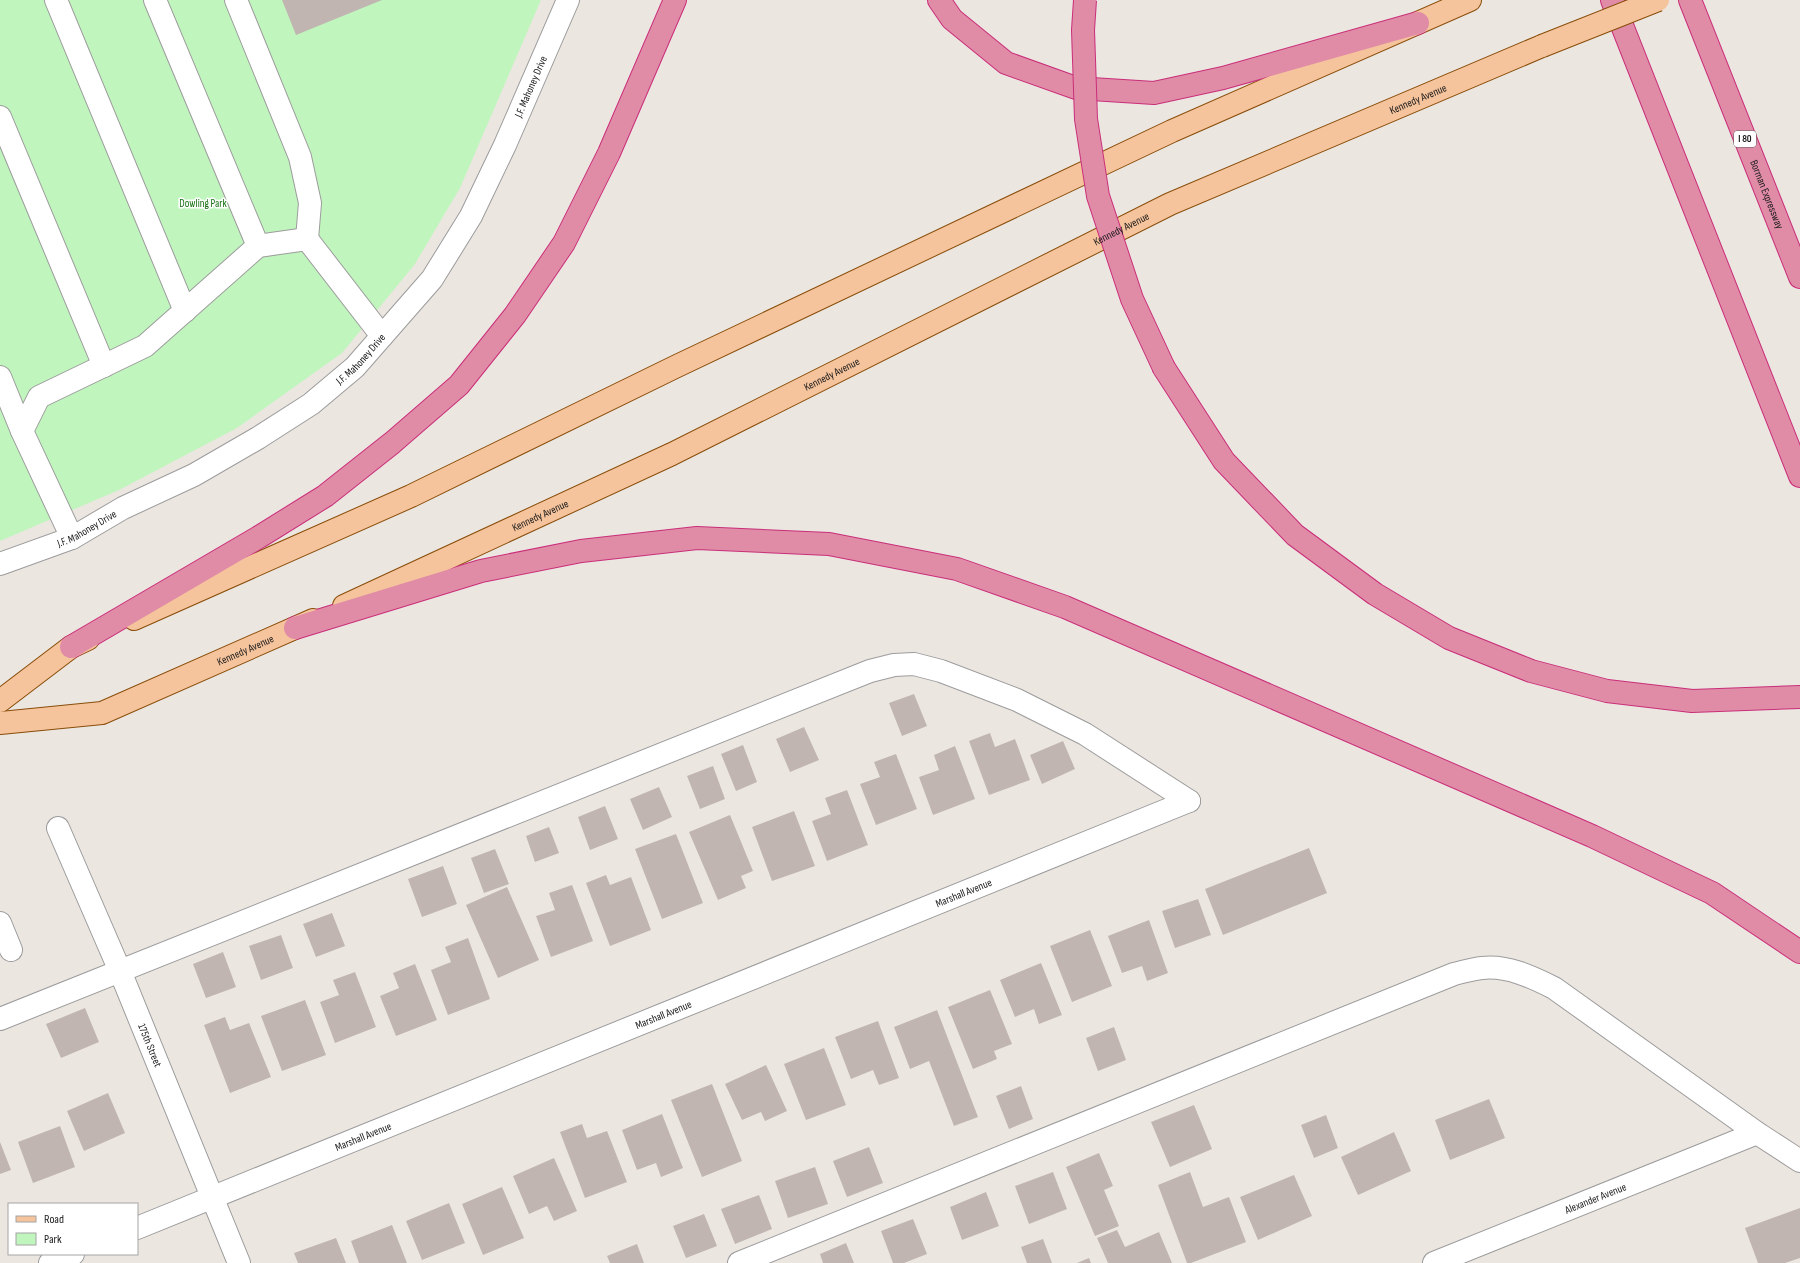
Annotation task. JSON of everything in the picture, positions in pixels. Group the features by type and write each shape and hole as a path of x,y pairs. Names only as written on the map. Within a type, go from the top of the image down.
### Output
{"highway":[{"path":"71,647 259,537 325,496 392,443 459,385 516,315 564,243 609,153 675,0"},
{"path":"939,0 952,19 1006,63 1076,88 1154,93 1224,78 1418,23"},
{"path":"1085,0 1083,30 1086,119 1098,196 1132,299 1164,368 1224,461 1295,535 1375,594 1449,638 1531,671 1607,691 1692,701 1800,697"},
{"path":"1612,0 1800,476"},
{"name":"Borman Expressway","path":"1690,0 1800,277"},
{"path":"295,628 481,571 581,551 696,538 829,544 957,569 1065,607 1592,836 1712,893 1800,952"}],"main road":[{"path":"0,701 71,647 411,496 678,366 1172,131 1470,0"},
{"name":"Kennedy Avenue","path":"0,723 102,713 295,628 672,454 1170,204 1542,46 1658,0"}],"street":[{"path":"56,0 185,311"},
{"path":"155,0 258,246"},
{"path":"236,0 300,157 310,203 307,239 382,336"},
{"name":"J.F. Mahoney Drive","path":"0,564 72,538 123,508 194,475 258,438 311,404 355,367 432,279 471,216 505,145 568,0"},
{"path":"0,117 104,366"},
{"path":"22,431 39,396 145,346 258,246 307,239"},
{"path":"0,377 22,431 72,538"},
{"name":"Marshall Avenue","path":"120,971 870,671 894,665 914,664 941,671 1017,700 1085,734 1189,801 138,1228"},
{"name":"175th Street","path":"58,828 120,971 239,1263"},
{"path":"0,923 11,950"},
{"path":"739,1263 1454,974 1482,968 1500,968 1516,972 1554,988 1757,1133 1800,1161"},
{"path":"0,1019 120,971"},
{"name":"Alexander Avenue","path":"1434,1263 1757,1133"},
{"path":"50,1263 70,1255"}],"green space":[{"name":"Dowling Park","path":"0,0 541,0 460,188 415,264 342,353 237,428 119,490 0,541"}],"building":[{"path":"282,0 382,0 296,35"},
{"path":"914,694 927,726 902,736 889,703"},
{"path":"804,727 819,760 790,772 776,739"},
{"path":"990,733 995,747 1015,739 1030,780 989,795 969,741"},
{"path":"1063,741 1075,769 1042,784 1030,755"},
{"path":"743,745 757,782 736,791 721,754"},
{"path":"955,746 975,799 933,815 919,777 939,770 934,755"},
{"path":"896,754 917,809 876,825 860,784 880,777 874,762"},
{"path":"713,766 725,799 700,809 687,776"},
{"path":"659,787 672,817 643,830 630,799"},
{"path":"847,790 868,845 827,861 812,821 831,814 825,798"},
{"path":"605,806 618,839 590,850 578,817"},
{"path":"794,811 815,866 772,881 752,827"},
{"path":"730,815 753,871 741,876 746,888 718,900 689,832"},
{"path":"549,827 559,853 535,862 526,836"},
{"path":"676,834 703,903 662,919 635,849"},
{"path":"1309,848 1327,893 1223,935 1205,889"},
{"path":"495,849 509,884 484,893 471,858"},
{"path":"443,866 457,904 422,917 408,879"},
{"path":"606,875 610,885 631,877 651,930 610,946 586,883"},
{"path":"572,885 593,941 551,957 536,916 555,910 549,893"},
{"path":"507,887 539,960 498,978 466,905"},
{"path":"1198,899 1211,935 1175,948 1162,911"},
{"path":"332,913 345,946 316,957 303,924"},
{"path":"1149,920 1168,973 1147,981 1142,966 1122,973 1108,936"},
{"path":"1090,930 1112,986 1072,1002 1050,946"},
{"path":"281,935 293,968 261,980 249,946"},
{"path":"468,938 490,999 448,1015 431,970 451,962 445,947"},
{"path":"223,952 236,987 206,998 193,964"},
{"path":"1041,963 1062,1015 1039,1024 1034,1009 1015,1017 1000,980"},
{"path":"415,964 437,1020 396,1036 380,996 399,988 393,973"},
{"path":"355,972 376,1027 335,1043 320,1002 339,995 333,980"},
{"path":"990,990 1012,1044 994,1051 997,1059 973,1069 948,1007"},
{"path":"305,1000 326,1055 282,1071 261,1016"},
{"path":"85,1008 99,1042 61,1058 46,1024"},
{"path":"937,1010 978,1117 954,1126 929,1061 910,1069 894,1027"},
{"path":"225,1017 230,1030 249,1023 271,1077 230,1093 204,1025"},
{"path":"878,1021 899,1078 879,1085 873,1070 851,1079 835,1037"},
{"path":"1114,1027 1126,1060 1098,1071 1086,1038"},
{"path":"824,1048 846,1105 806,1120 784,1064"},
{"path":"766,1065 787,1111 765,1121 761,1112 742,1120 725,1084"},
{"path":"712,1084 742,1161 702,1177 671,1100"},
{"path":"1021,1086 1033,1119 1009,1129 996,1096"},
{"path":"108,1093 125,1133 84,1151 67,1111"},
{"path":"1489,1099 1505,1138 1450,1160 1435,1120"},
{"path":"1194,1105 1212,1149 1170,1167 1151,1122"},
{"path":"662,1114 683,1168 661,1177 656,1163 637,1170 622,1130"},
{"path":"1326,1115 1338,1148 1314,1158 1301,1125"},
{"path":"582,1124 587,1138 607,1131 627,1182 585,1198 560,1132"},
{"path":"60,1126 75,1167 33,1183 18,1142"},
{"path":"1394,1132 1411,1171 1358,1195 1341,1157"},
{"path":"0,1142 11,1170 0,1174"},
{"path":"869,1147 883,1183 847,1197 833,1161"},
{"path":"1099,1153 1113,1186 1104,1190 1119,1226 1095,1236 1066,1167"},
{"path":"554,1158 577,1211 554,1221 547,1206 529,1214 513,1176"},
{"path":"815,1167 828,1204 788,1218 775,1181"},
{"path":"1053,1172 1067,1209 1029,1224 1015,1186"},
{"path":"1190,1172 1203,1207 1229,1197 1246,1242 1191,1263 1187,1263 1158,1185"},
{"path":"1294,1175 1312,1216 1258,1240 1240,1197"},
{"path":"502,1187 524,1238 483,1255 462,1204"},
{"path":"986,1192 999,1226 962,1240 950,1207"},
{"path":"759,1195 772,1229 735,1244 721,1209"},
{"path":"449,1203 465,1243 422,1260 406,1221"},
{"path":"1800,1208 1800,1258 1785,1263 1758,1263 1745,1228"},
{"path":"704,1214 717,1246 686,1258 673,1226"},
{"path":"913,1219 927,1254 904,1263 893,1263 881,1231"},
{"path":"392,1225 407,1263 359,1263 351,1241"},
{"path":"1117,1230 1125,1247 1159,1232 1172,1263 1108,1263 1097,1238"},
{"path":"336,1238 346,1263 298,1263 294,1253"},
{"path":"1043,1239 1052,1263 1027,1263 1021,1247"},
{"path":"846,1243 854,1263 823,1263 820,1254"},
{"path":"637,1244 644,1263 610,1263 607,1256"},
{"path":"1089,1258 1091,1263 1077,1263"}]}
